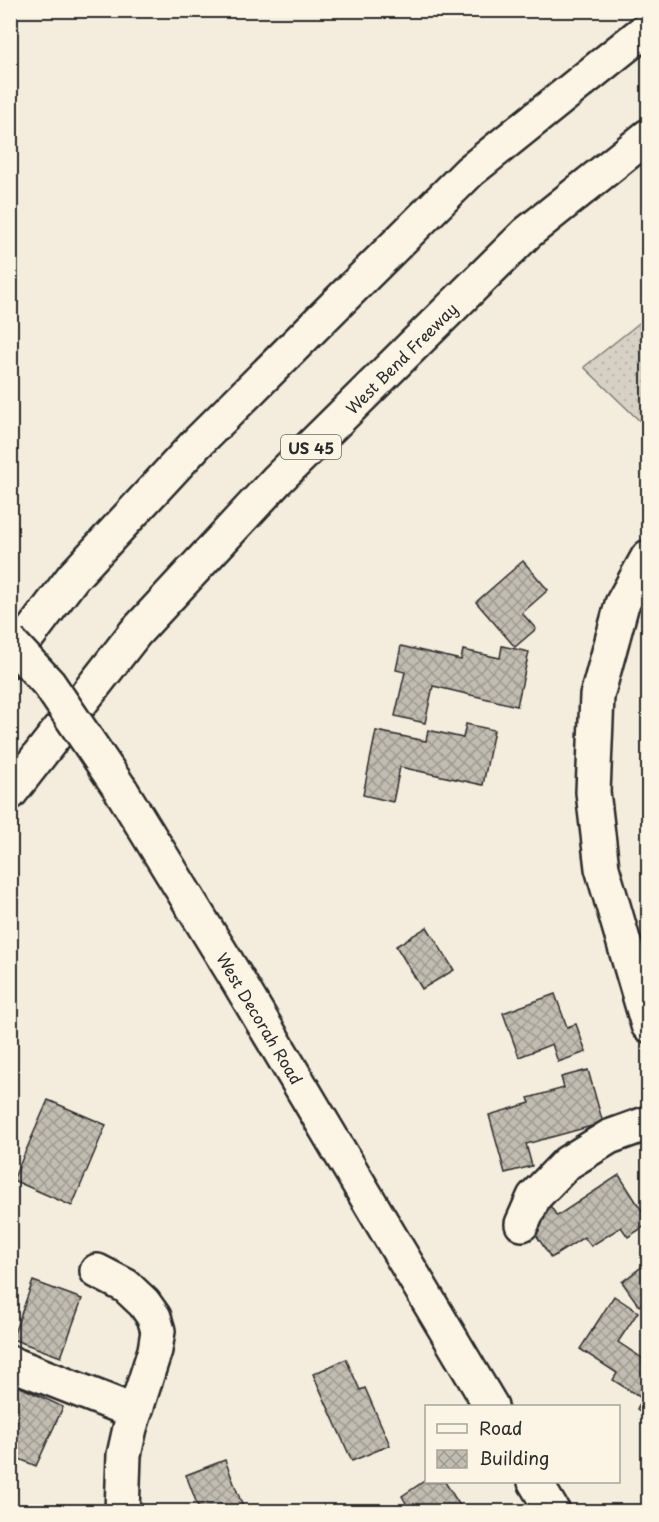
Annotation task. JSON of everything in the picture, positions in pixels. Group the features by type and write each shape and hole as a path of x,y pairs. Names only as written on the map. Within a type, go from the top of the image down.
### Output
{"main road":[{"path":"10,660 73,578 196,444 470,171 648,28"},
{"name":"West Bend Freeway","path":"10,793 135,633 277,480 527,233 648,136"},
{"path":"648,556 622,604 597,696 593,792 602,868 648,1025"},
{"name":"West Decorah Road","path":"10,642 49,684 121,790 234,974 490,1405"},
{"path":"522,1224 534,1197 567,1163 609,1137 648,1123"},
{"path":"97,1271 126,1286 144,1303 154,1317 158,1331 155,1350 130,1428 124,1455 123,1512"},
{"path":"10,1362 135,1412"},
{"path":"536,1483 553,1512"}],"shaded area":[{"path":"648,316 648,429 584,367"}],"building":[{"path":"523,561 548,590 522,613 536,629 515,647 476,602"},
{"path":"401,646 461,660 463,650 500,658 502,646 529,652 517,706 433,686 425,723 395,716 405,672 396,670"},
{"path":"466,724 494,730 483,785 400,767 393,802 363,795 376,731 426,741 428,730 463,738"},
{"path":"427,927 454,970 422,989 396,946"},
{"path":"555,994 567,1027 576,1024 586,1052 558,1062 552,1044 519,1057 503,1013"},
{"path":"588,1070 603,1123 526,1144 532,1166 505,1173 489,1115 530,1103 528,1098 564,1088 561,1077"},
{"path":"48,1100 106,1125 72,1206 13,1180"},
{"path":"619,1175 648,1220 648,1224 628,1237 621,1227 591,1246 584,1237 551,1258 524,1216 547,1201 557,1216"},
{"path":"648,1262 648,1299 639,1306 622,1282"},
{"path":"33,1281 82,1299 61,1357 12,1339"},
{"path":"614,1296 638,1312 618,1342 648,1362 648,1417 637,1409 643,1399 613,1380 617,1373 580,1349"},
{"path":"346,1359 360,1390 365,1388 390,1445 352,1461 313,1374"},
{"path":"10,1382 63,1407 36,1466 10,1455"},
{"path":"225,1460 245,1512 200,1512 186,1475"},
{"path":"425,1481 425,1483 446,1483 464,1512 411,1512 402,1496"}]}
